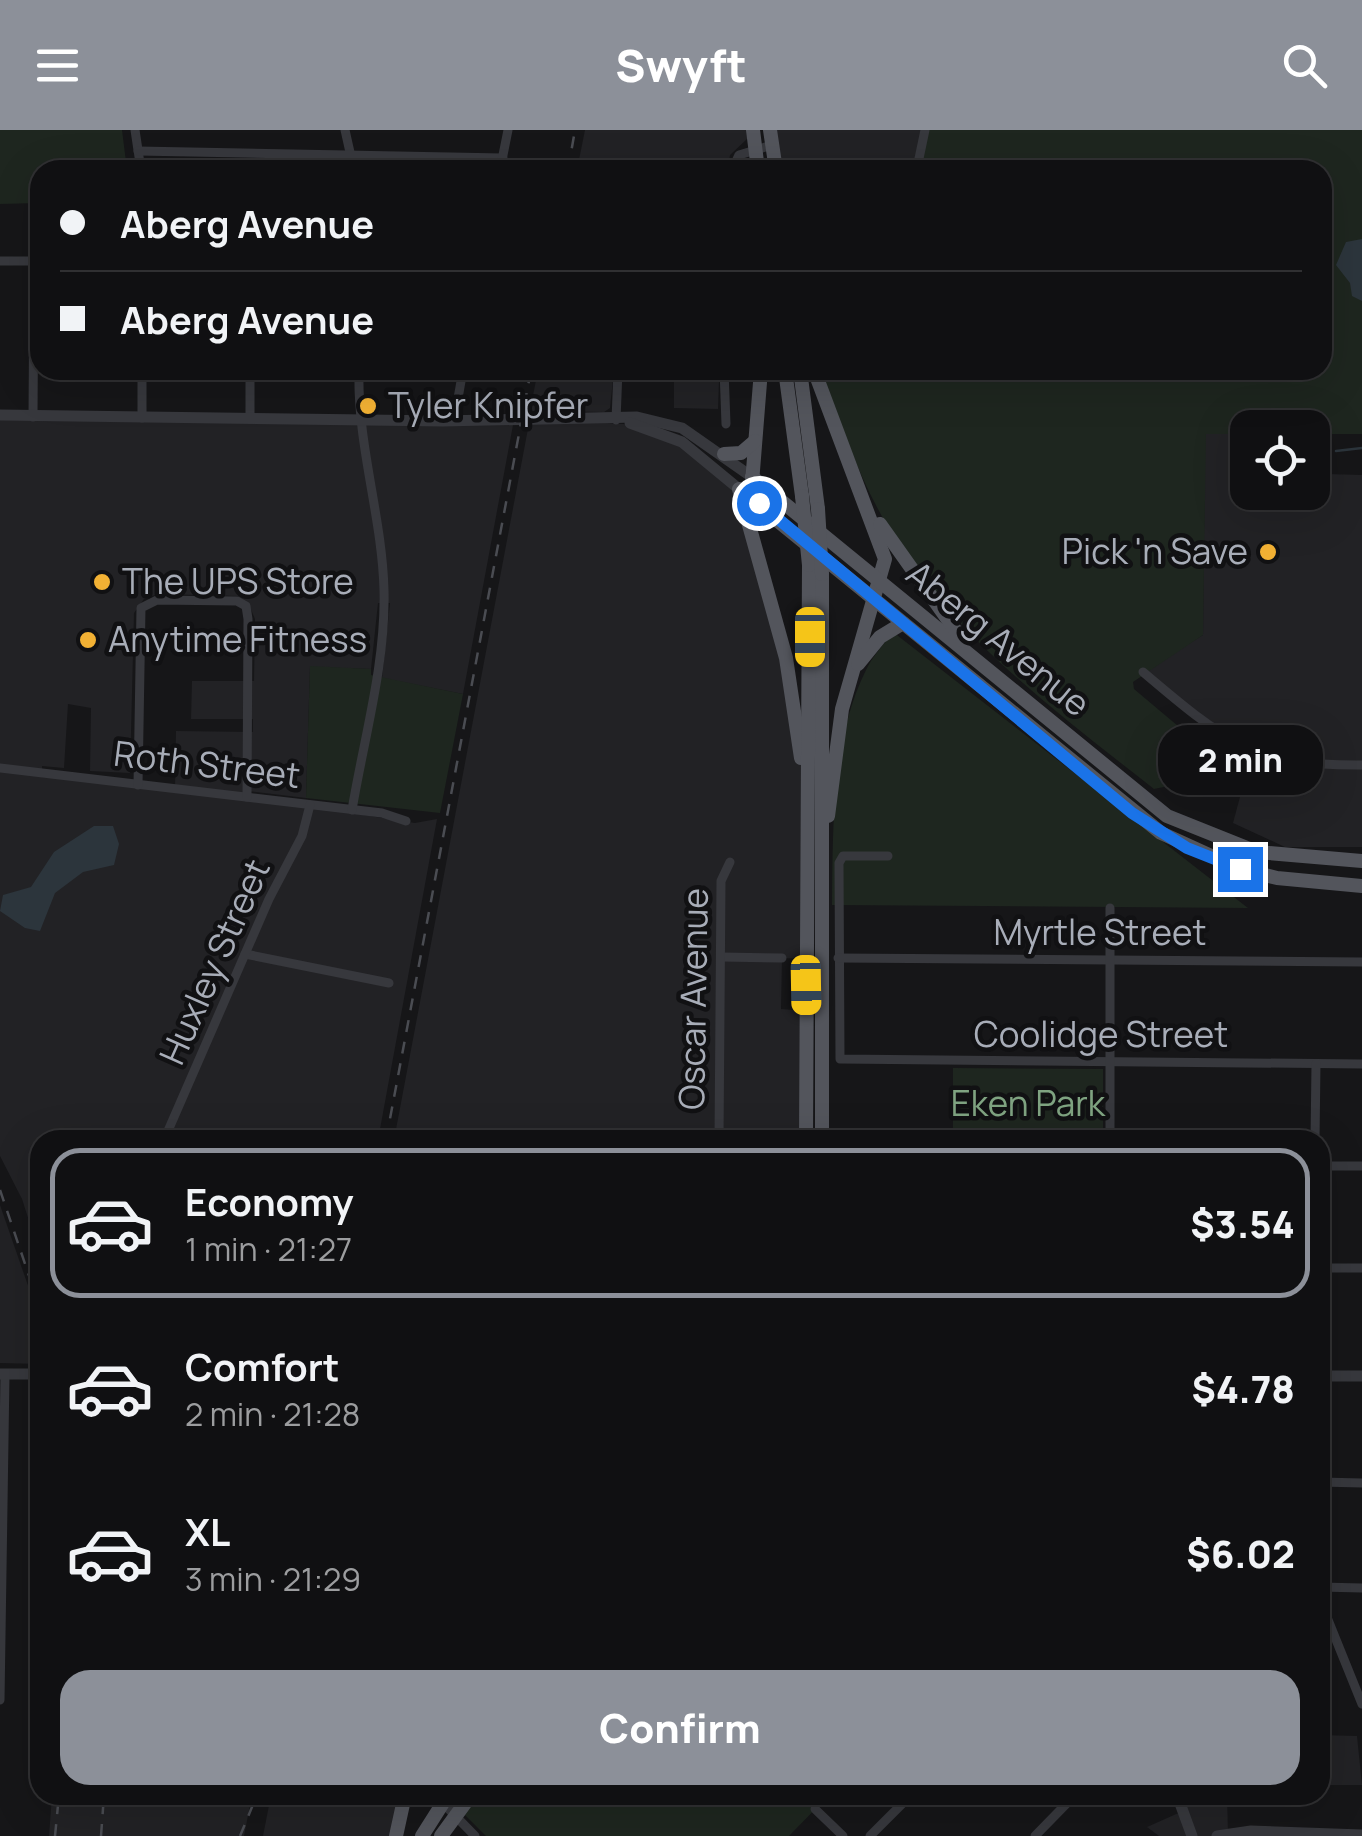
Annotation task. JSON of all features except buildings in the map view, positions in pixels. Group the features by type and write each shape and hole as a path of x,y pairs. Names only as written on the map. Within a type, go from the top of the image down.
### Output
{"main road":[{"path":"753,130 757,160"},
{"path":"753,541 755,525 764,509 752,477 761,380"},
{"path":"787,380 815,570 822,861 822,1130"},
{"path":"801,380 818,509 807,809 806,1130"},
{"path":"818,380 884,553 840,719 822,861"},
{"path":"724,454 743,452 755,440"},
{"path":"850,468 910,572 979,661"},
{"name":"Aberg Avenue","path":"752,477 1167,816 1257,852 1315,861 1362,861"},
{"path":"739,490 786,658 807,809"},
{"path":"764,509 785,512 848,556"},
{"name":"Aberg Avenue","path":"764,509 1161,833 1240,869 1357,885"},
{"path":"851,678 872,645 902,623"},
{"path":"396,1836 403,1805"},
{"path":"422,1836 438,1805"},
{"path":"441,1836 463,1805"}],"street":[{"path":"135,130 139,160"},
{"path":"346,130 353,160"},
{"path":"138,152 502,158 508,130"},
{"path":"919,160 925,130"},
{"path":"735,160 771,137"},
{"path":"0,260 30,261"},
{"path":"32,413 33,380"},
{"path":"142,380 142,414"},
{"path":"250,380 250,415"},
{"path":"352,810 384,626 383,563 359,416 359,380"},
{"path":"454,417 461,380"},
{"path":"616,420 618,380"},
{"path":"724,380 726,424"},
{"name":"Aberg Avenue","path":"0,413 616,420 637,417 670,423 724,454 752,477"},
{"name":"Aberg Avenue","path":"616,420 658,430 682,442 764,509"},
{"path":"138,784 141,608 157,600 242,603 248,620 247,798"},
{"path":"1143,672 1237,745 1293,764 1362,766"},
{"name":"Roth Street","path":"0,768 352,810 406,821"},
{"name":"Huxley Street","path":"168,1130 302,836 310,805"},
{"path":"838,958 841,857 888,856"},
{"name":"Oscar Avenue","path":"719,1130 721,880 730,862"},
{"path":"1110,908 1110,1130"},
{"path":"246,954 389,983"},
{"path":"722,957 782,958"},
{"name":"Myrtle Street","path":"838,958 1362,962"},
{"name":"Coolidge Street","path":"838,958 840,1059 1362,1064"},
{"path":"1315,1130 1316,1064"},
{"path":"1330,1166 1362,1166"},
{"path":"1330,1268 1362,1268"},
{"path":"0,1700 2,1374 30,1374"},
{"path":"1330,1376 1362,1376"},
{"path":"1330,1482 1362,1482"},
{"path":"1330,1587 1362,1588"},
{"path":"1330,1625 1362,1704"},
{"path":"447,1805 474,1836"},
{"path":"870,1836 900,1805"},
{"path":"1035,1836 1065,1805"},
{"path":"1181,1805 1192,1836"},
{"path":"815,1809 843,1836"},
{"path":"1218,1836 1251,1831 1362,1835"}],"shaded area":[{"path":"585,130 747,130 748,138 729,160 579,160"},
{"path":"770,130 925,130 918,160 774,160"},
{"path":"1362,239 1362,301 1352,296 1350,283 1336,265 1346,242"},
{"path":"536,380 613,380 610,408 604,412 530,411"},
{"path":"674,380 719,381 718,409 674,408"},
{"path":"530,418 639,425 682,442 762,508 745,506 799,741 807,809 806,959 782,958 781,1009 807,1011 806,1130 396,1130"},
{"path":"0,420 513,425 463,694 382,678 390,603 378,603 371,669 310,667 306,798 248,791 247,797 415,823 437,819 380,1130 30,1130 30,1224 0,1156","holes":["158,594 237,596 248,602 255,619 254,681 192,681 191,719 253,719 253,732 176,731 175,788 42,777 42,766 64,768 68,704 91,708 90,771 130,773 134,613 144,599"]},
{"path":"1205,434 1230,434 1230,510 1330,510 1330,474 1362,475 1362,847 1285,847 1233,823 1252,752 1143,672 1203,635"},
{"path":"94,826 113,826 119,844 114,865 83,872 55,893 40,931 25,928 0,911 3,895 31,887 54,852"},
{"path":"0,1205 30,1291 30,1364 0,1363"},
{"path":"1330,1735 1357,1736 1362,1785 1330,1785"},
{"path":"51,1805 250,1805 244,1836 49,1836"},
{"path":"269,1805 403,1805 396,1836 263,1836"},
{"path":"1181,1805 1227,1805 1228,1833 1276,1836 1159,1836 1147,1827 1183,1811"}],"green space":[{"path":"0,130 122,130 126,160 30,160 30,203 0,204"},
{"path":"925,130 1362,130 1362,434 1330,434 1330,410 1230,410 1230,434 1206,434 1203,635 1133,682 1134,689 1203,747 1207,764 1183,783 1154,789 1010,672 945,606 916,570 870,493 825,380 1332,380 1332,160 920,160"},
{"path":"893,632 1248,908 832,905 836,785 846,726 866,670"},
{"path":"310,666 371,669 371,675 463,694 440,813 306,798"},
{"name":"Eken Park","path":"953,1068 1103,1069 1103,1130 953,1130"},
{"path":"466,1805 819,1805 789,1836 486,1836 461,1811"}],"waterway":[{"path":"1336,451 1362,448"}],"railway":[{"path":"570,160 575,130"},
{"path":"388,1130 529,380"},
{"path":"0,1190 30,1278"},
{"path":"55,1836 58,1805"},
{"path":"101,1836 103,1805"},
{"path":"240,1836 253,1805"}],"place":[{"name":"Tyler Knipfer","path":"368,406"},
{"name":"Pick 'n Save","path":"1268,552"},
{"name":"The UPS Store","path":"102,582"},
{"name":"Anytime Fitness","path":"88,640"}],"route":[{"path":"759,503 1132,813 1187,848 1240,869"}]}
